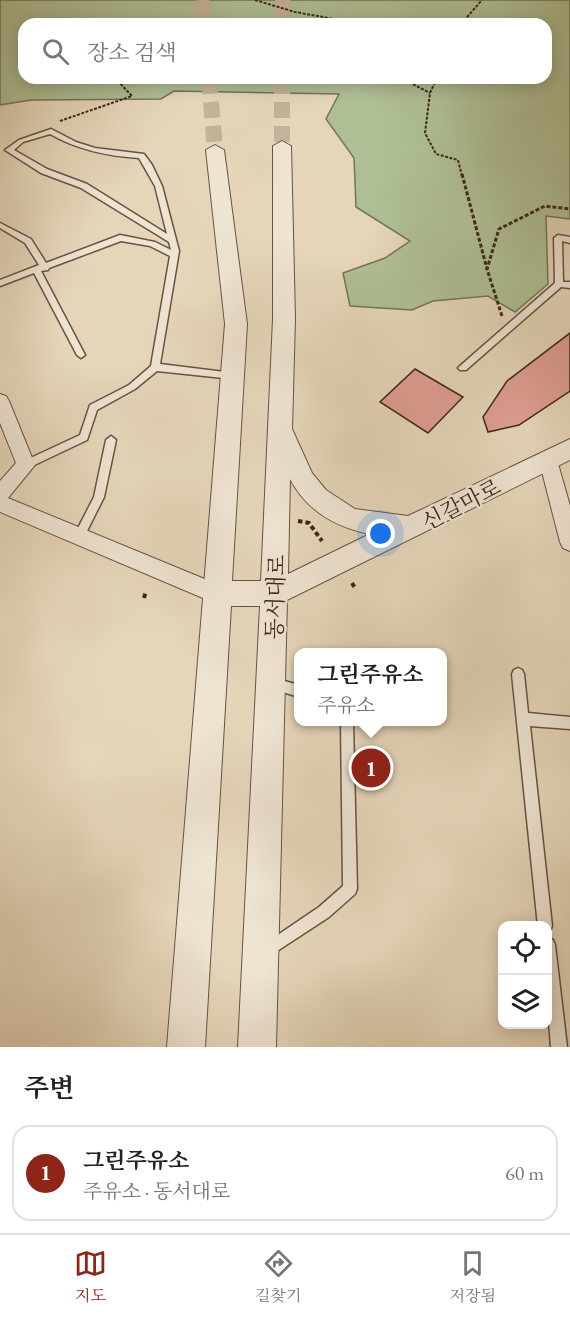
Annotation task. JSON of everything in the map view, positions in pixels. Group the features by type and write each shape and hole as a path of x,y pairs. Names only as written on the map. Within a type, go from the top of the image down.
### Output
{"street":[{"name":"동서대로","path":"257,1047 260,955 285,687 275,593 284,319 282,146"},
{"path":"186,1047 236,324 215,150"},
{"path":"0,401 26,465 4,487"},
{"path":"280,429 306,485 325,507 372,526 414,528"},
{"name":"신갈마로","path":"275,593 414,528 559,455 570,542"},
{"path":"0,503 217,594 275,593"}],"lane":[{"path":"26,465 84,437 93,408 132,387 155,367 174,255 173,241 163,198 151,166 141,156 104,154 73,146 51,131 21,141 9,150 44,171 84,186 173,241"},
{"path":"0,225 28,241 81,355"},
{"path":"0,284 120,238 152,244 174,255"},
{"path":"559,284 558,238 570,240"},
{"path":"463,368 559,284 570,285"},
{"path":"155,367 232,376"},
{"path":"79,536 99,497 111,440"},
{"path":"518,674 544,921"},
{"path":"522,719 570,723"},
{"path":"260,955 324,912 350,889 346,726"},
{"path":"551,975 559,1047"}],"path":[{"path":"255,0 277,4 300,13 343,18"},
{"path":"466,18 482,0"},
{"path":"54,124 132,96 121,84"},
{"path":"413,84 430,93"},
{"path":"434,84 430,93 425,133 436,154 458,160 486,269 506,328"},
{"path":"486,269 500,229 545,206 570,209"},
{"path":"309,523 322,541"},
{"path":"144,598 146,591"}],"green space":[{"path":"0,0 570,0 570,219 546,216 548,284 515,312 488,296 433,301 412,310 350,306 343,273 385,258 410,241 356,207 354,158 326,119 339,94 174,91 161,99 31,100 0,105"}],"building":[{"path":"570,333 570,391 519,425 488,432 483,417 507,381"},
{"path":"415,369 463,397 428,433 380,402"}],"tunnel":[{"path":"201,0 203,18"},
{"path":"283,0 283,18"},
{"path":"210,84 215,150"},
{"path":"282,84 282,146"}],"place":[{"name":"그린주유소","path":"371,768"}]}
